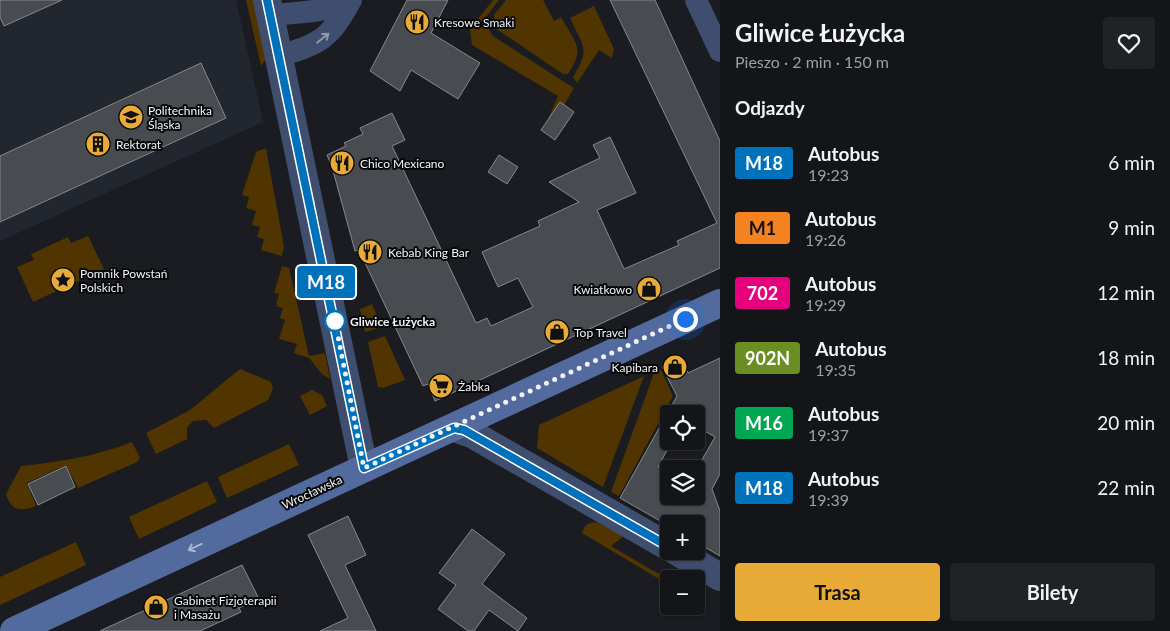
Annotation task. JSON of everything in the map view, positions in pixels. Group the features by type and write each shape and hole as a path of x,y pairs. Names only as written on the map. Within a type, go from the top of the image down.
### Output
{"main road":[{"name":"Wrocławska","path":"14,631 720,303"}],"street":[{"path":"350,0 322,11 268,8 364,468"},
{"path":"278,56 320,42 337,26 350,0"},
{"path":"696,0 720,51"},
{"path":"454,428 472,434 660,542"},
{"path":"691,560 720,577"}],"shaded area":[{"name":"Politechnika Śląska","path":"0,0 236,0 263,122 0,241"},
{"path":"246,0 254,0 266,59 261,66"},
{"path":"493,0 499,0 486,17 488,28 493,36 574,88 564,105 560,102 548,119 558,96 472,45 470,29"},
{"path":"506,0 543,0 554,21 561,17 574,39 577,51 568,74 563,74 495,28 494,15"},
{"path":"594,6 614,49 612,58 599,50 577,83 573,77 582,60 583,48 570,18"},
{"path":"266,148 284,247 282,256 261,250 264,239 257,237 260,227 252,225 256,211 246,208 249,197 242,195 256,152"},
{"path":"88,236 104,269 33,302 17,267 34,260 31,254 68,237 71,243"},
{"path":"282,266 289,268 309,356 325,353 330,379 322,374 309,358 294,353 297,344 279,339 285,320 280,318 283,308 276,306 279,294 274,293"},
{"path":"372,304 382,327 365,332 360,309"},
{"path":"385,336 405,380 383,388 378,387 368,342"},
{"path":"240,369 271,382 273,389 268,400 214,428 206,420 193,421 187,428 187,439 156,454 146,433 190,410"},
{"path":"661,370 673,396 668,405 660,405 660,420 619,496 611,492 654,373"},
{"path":"644,376 603,487 537,448 539,425"},
{"path":"312,390 322,395 327,406 310,415 300,396"},
{"path":"132,442 140,458 137,462 78,488 66,465 27,483 36,506 17,509 8,500 6,494 21,466 78,458"},
{"path":"289,444 299,465 227,498 218,477"},
{"path":"207,481 217,502 139,539 129,517"},
{"path":"596,522 624,536 611,546 660,575 660,580 582,533 587,524"},
{"path":"76,542 86,565 0,605 0,577"}],"building":[{"path":"0,0 62,0 4,26 0,17"},
{"path":"407,0 448,0 431,33 480,63 458,99 411,70 400,91 370,71"},
{"path":"610,0 655,0 720,141 720,268 435,401 428,384 423,386 359,250 355,251 327,155 346,146 344,143 363,134 360,128 392,113 405,140 392,146 476,323 487,318 491,326 533,307 518,278 498,287 482,252 540,226 538,221 579,202 549,182 600,158 593,145 610,137 636,193 597,210 624,269 679,245 677,241 717,223"},
{"name":"Rektorat","path":"201,63 226,118 0,222 0,156"},
{"path":"560,102 574,112 555,140 541,130"},
{"path":"499,155 518,167 507,184 488,172"},
{"path":"720,358 720,474 712,489 720,511 720,556 705,547 705,515 660,515 660,521 620,498 660,426 660,450 667,450 660,460 658,467 660,468 660,505 705,505 705,460 702,460 715,437 705,431 705,405 672,405 677,396 662,367 681,359 688,373"},
{"path":"66,466 75,487 38,505 28,484"},
{"path":"348,516 366,555 345,565 376,631 320,631 348,618 308,535"},
{"path":"472,529 505,554 482,584 527,618 518,631 489,610 474,631 468,631 438,609 456,585 439,573"},
{"path":"242,565 259,599 239,608 241,612 200,631 100,631"}],"bus line":[{"name":"M18","path":"267,0 364,468 454,428 464,430 660,542"}],"place":[{"name":"Kresowe Smaki","path":"417,22"},
{"name":"Politechnika Śląska","path":"131,117"},
{"name":"Rektorat","path":"98,144"},
{"name":"Chico Mexicano","path":"342,163"},
{"name":"Kebab King Bar","path":"370,252"},
{"name":"Pomnik Powstań Polskich","path":"63,280"},
{"name":"Kwiatkowo","path":"649,289"},
{"name":"Gliwice Łużycka","path":"335,321"},
{"name":"Top Travel","path":"557,332"},
{"name":"Kapibara","path":"675,367"},
{"name":"Żabka","path":"441,386"},
{"name":"Gabinet Fizjoterapii i Masażu","path":"156,607"}],"route":[{"path":"335,321 364,468 454,428 685,319"}]}
